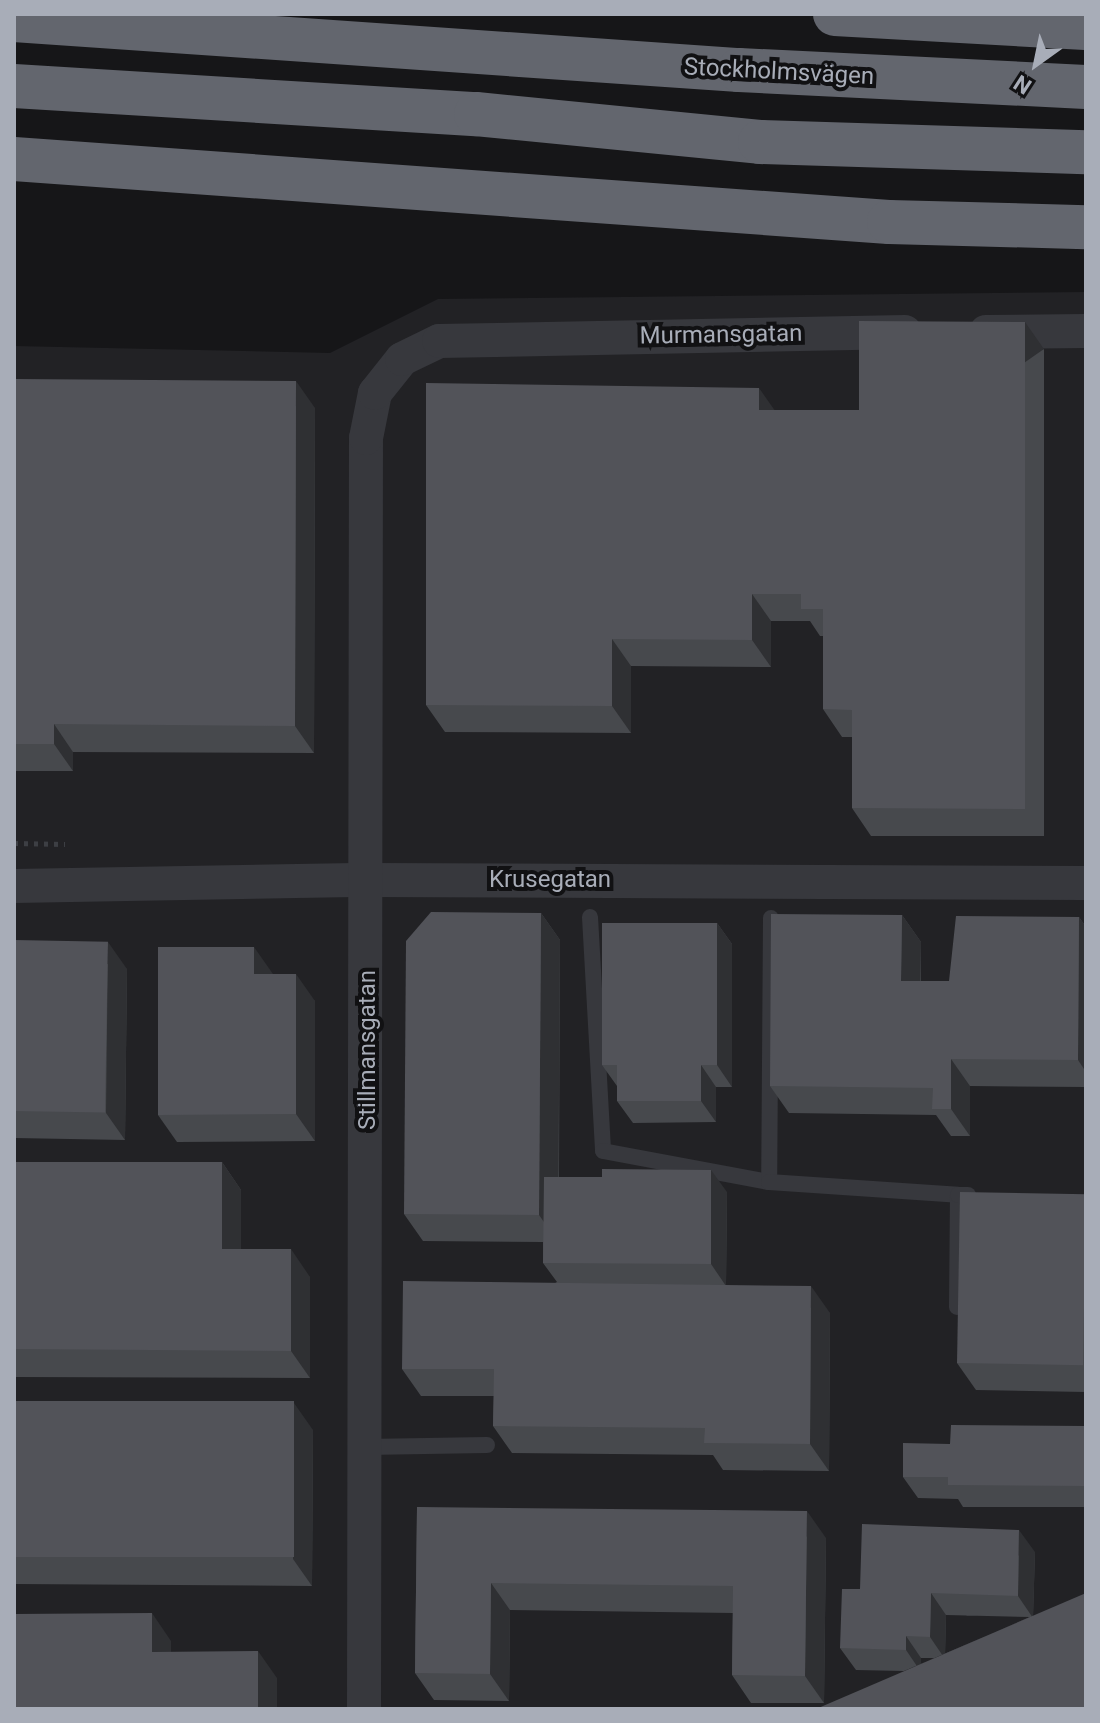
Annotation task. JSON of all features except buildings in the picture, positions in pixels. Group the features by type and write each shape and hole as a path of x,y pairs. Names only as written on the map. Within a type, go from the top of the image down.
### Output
{"highway":[{"path":"835,14 1086,28"},
{"name":"Stockholmsvägen","path":"14,20 739,70 1086,87"},
{"path":"14,86 476,114 760,142 1086,152"},
{"path":"14,159 889,222 1086,227"}],"street":[{"name":"Murmansgatan","path":"375,393 402,359 439,341 1086,331"},
{"name":"Stillmansgatan","path":"364,1709 369,880 366,438 375,393"},
{"name":"Krusegatan","path":"14,886 369,880 1086,883"}],"lane":[{"path":"590,917 603,1151 769,1182 986,1195"},
{"path":"769,1182 771,918"},
{"path":"957,1307 958,1195"},
{"path":"365,1447 487,1445"}],"shaded area":[{"path":"1086,292 1086,1709 14,1709 14,346 330,353 438,299"}]}
